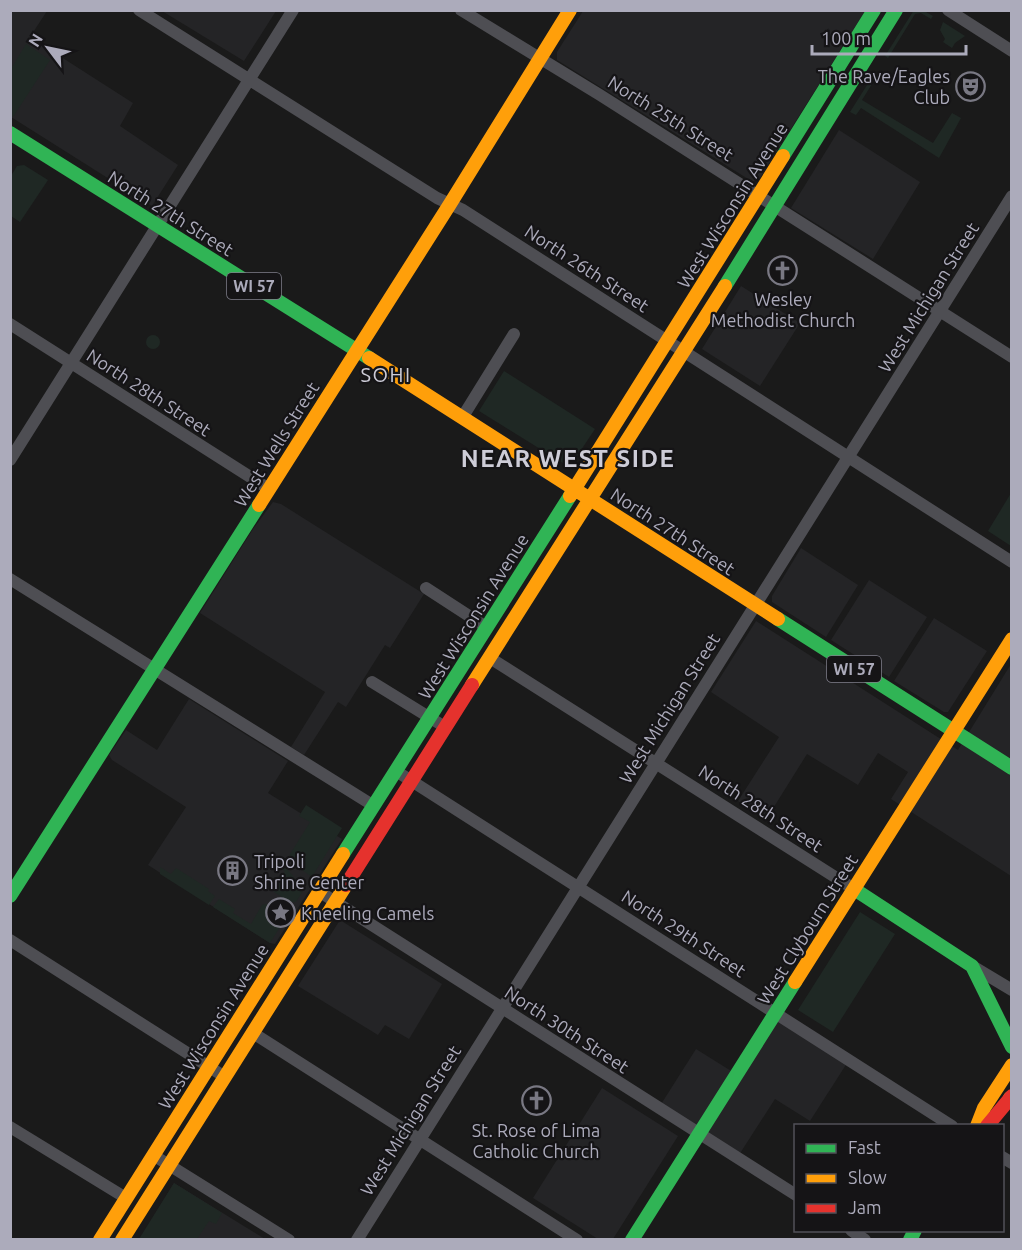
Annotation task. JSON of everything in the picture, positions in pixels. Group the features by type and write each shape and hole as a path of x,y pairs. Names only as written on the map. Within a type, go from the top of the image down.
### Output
{"main road":[{"name":"West Wells Street","path":"10,896 450,204 570,10"},
{"name":"West Wisconsin Avenue","path":"100,1239 874,10"},
{"name":"West Wisconsin Avenue","path":"122,1239 775,206 896,10"},
{"name":"North 27th Street","path":"12,136 357,351 1011,768"},
{"path":"490,658 488,644 497,626 496,611"},
{"name":"West Clybourn Street","path":"632,1239 1011,639"},
{"name":"North 28th Street","path":"854,889 972,966"},
{"path":"972,966 1011,1047"},
{"path":"977,1124 984,1108 1011,1065"},
{"path":"988,1124 1011,1097"}],"street":[{"name":"North 26th Street","path":"139,10 249,81 472,216 1011,562"},
{"path":"10,460 293,10"},
{"name":"North 25th Street","path":"461,10 759,195 1011,357"},
{"path":"948,10 1011,51"},
{"name":"West Michigan Street","path":"357,1239 501,1007 941,312 1011,196"},
{"name":"North 28th Street","path":"10,324 269,489"},
{"path":"462,418 514,334"},
{"path":"10,579 374,806"},
{"path":"426,588 486,627"},
{"name":"North 28th Street","path":"490,658 854,889"},
{"path":"372,682 445,727"},
{"name":"North 29th Street","path":"396,771 950,1124"},
{"name":"North 30th Street","path":"320,892 794,1194"},
{"path":"10,940 225,1077"},
{"name":"North 28th Street","path":"972,966 1011,990"},
{"path":"253,1033 576,1239"},
{"path":"10,1126 126,1198"},
{"path":"153,1155 288,1239"}],"shaded area":[{"path":"914,10 924,11 933,16 931,19 921,13 915,14 888,58 885,56"},
{"path":"10,11 47,11 30,37 133,103 120,126 178,165 152,206 11,117"},
{"path":"162,11 276,11 244,61"},
{"path":"583,11 865,11 760,178 753,182 557,60 557,52"},
{"path":"943,22 965,36 952,48 943,42 945,39 940,30"},
{"path":"26,44 50,60 13,117 10,115 11,69"},
{"path":"874,74 877,76 862,100 933,143 952,113 961,118 939,158 861,108 856,115 850,112"},
{"path":"839,130 920,182 873,259 791,208"},
{"path":"24,165 48,180 20,222 11,216 11,176 17,166"},
{"path":"741,286 800,323 760,386 702,349"},
{"path":"153,335 158,337 160,342 158,347 153,349 148,347 146,342 148,337"},
{"path":"504,371 595,429 571,465 566,465 479,411"},
{"path":"1011,493 1011,546 988,531"},
{"path":"273,502 281,504 424,594 390,648 385,645 346,707 338,702 304,755 291,747 325,692 200,613 253,529"},
{"path":"801,548 858,585 826,637 772,602 772,596"},
{"path":"869,580 927,617 889,677 831,640"},
{"path":"934,618 987,651 948,712 944,712 894,681"},
{"path":"756,621 958,750 1011,664 1011,876 891,799 908,772 878,753 858,785 807,754 767,818 738,801 779,737 711,692"},
{"path":"189,699 288,761 268,793 342,839 275,944 148,865 186,807 112,760 109,755 126,730 157,750"},
{"path":"306,805 342,828 312,877 298,867 289,856 310,822 299,816"},
{"path":"275,861 287,869 304,889 296,902 290,902 274,892 273,888 285,871 273,864"},
{"path":"160,867 171,874 176,868 209,889 208,891 215,896 209,905 160,874"},
{"path":"219,899 235,909 233,913 251,924 262,905 266,904 285,919 270,943 213,907"},
{"path":"860,912 895,934 833,1032 798,1010"},
{"path":"340,920 442,984 409,1039 385,1025 378,1035 298,986"},
{"path":"775,1013 849,1060 810,1121 775,1099 737,1158 658,1109 696,1049 736,1074"},
{"path":"602,1088 678,1136 613,1239 598,1239 533,1198"},
{"path":"174,1183 265,1239 139,1240"},
{"path":"174,1183 222,1213 216,1224 209,1221 197,1239 139,1239"}],"traffic: fast":[{"path":"783,156 874,10"},
{"path":"725,286 896,10"},
{"path":"10,133 369,358"},
{"path":"343,854 570,496"},
{"path":"10,896 259,505"},
{"path":"778,619 1012,768"},
{"path":"854,889 972,966 1012,1047"},
{"path":"632,1240 795,982"},
{"path":"910,1240 914,1232"}],"traffic: slow":[{"path":"259,505 570,10"},
{"path":"570,496 783,156"},
{"path":"472,685 725,286"},
{"path":"369,358 778,619"},
{"path":"795,982 1012,639"},
{"path":"100,1240 343,854"},
{"path":"122,1240 346,885"},
{"path":"978,1124 984,1108 1012,1065"}],"traffic: jam":[{"path":"346,885 472,685"},
{"path":"989,1124 1012,1096"}],"place":[{"name":"The Rave/Eagles Club","path":"971,86"},
{"name":"Wesley Methodist Church","path":"783,270"},
{"name":"Tripoli Shrine Center","path":"233,871"},
{"name":"Kneeling Camels","path":"280,913"},
{"name":"St. Rose of Lima Catholic Church","path":"536,1101"}],"district":[{"name":"SOHI","path":"386,374"},
{"name":"NEAR WEST SIDE","path":"568,458"}]}
